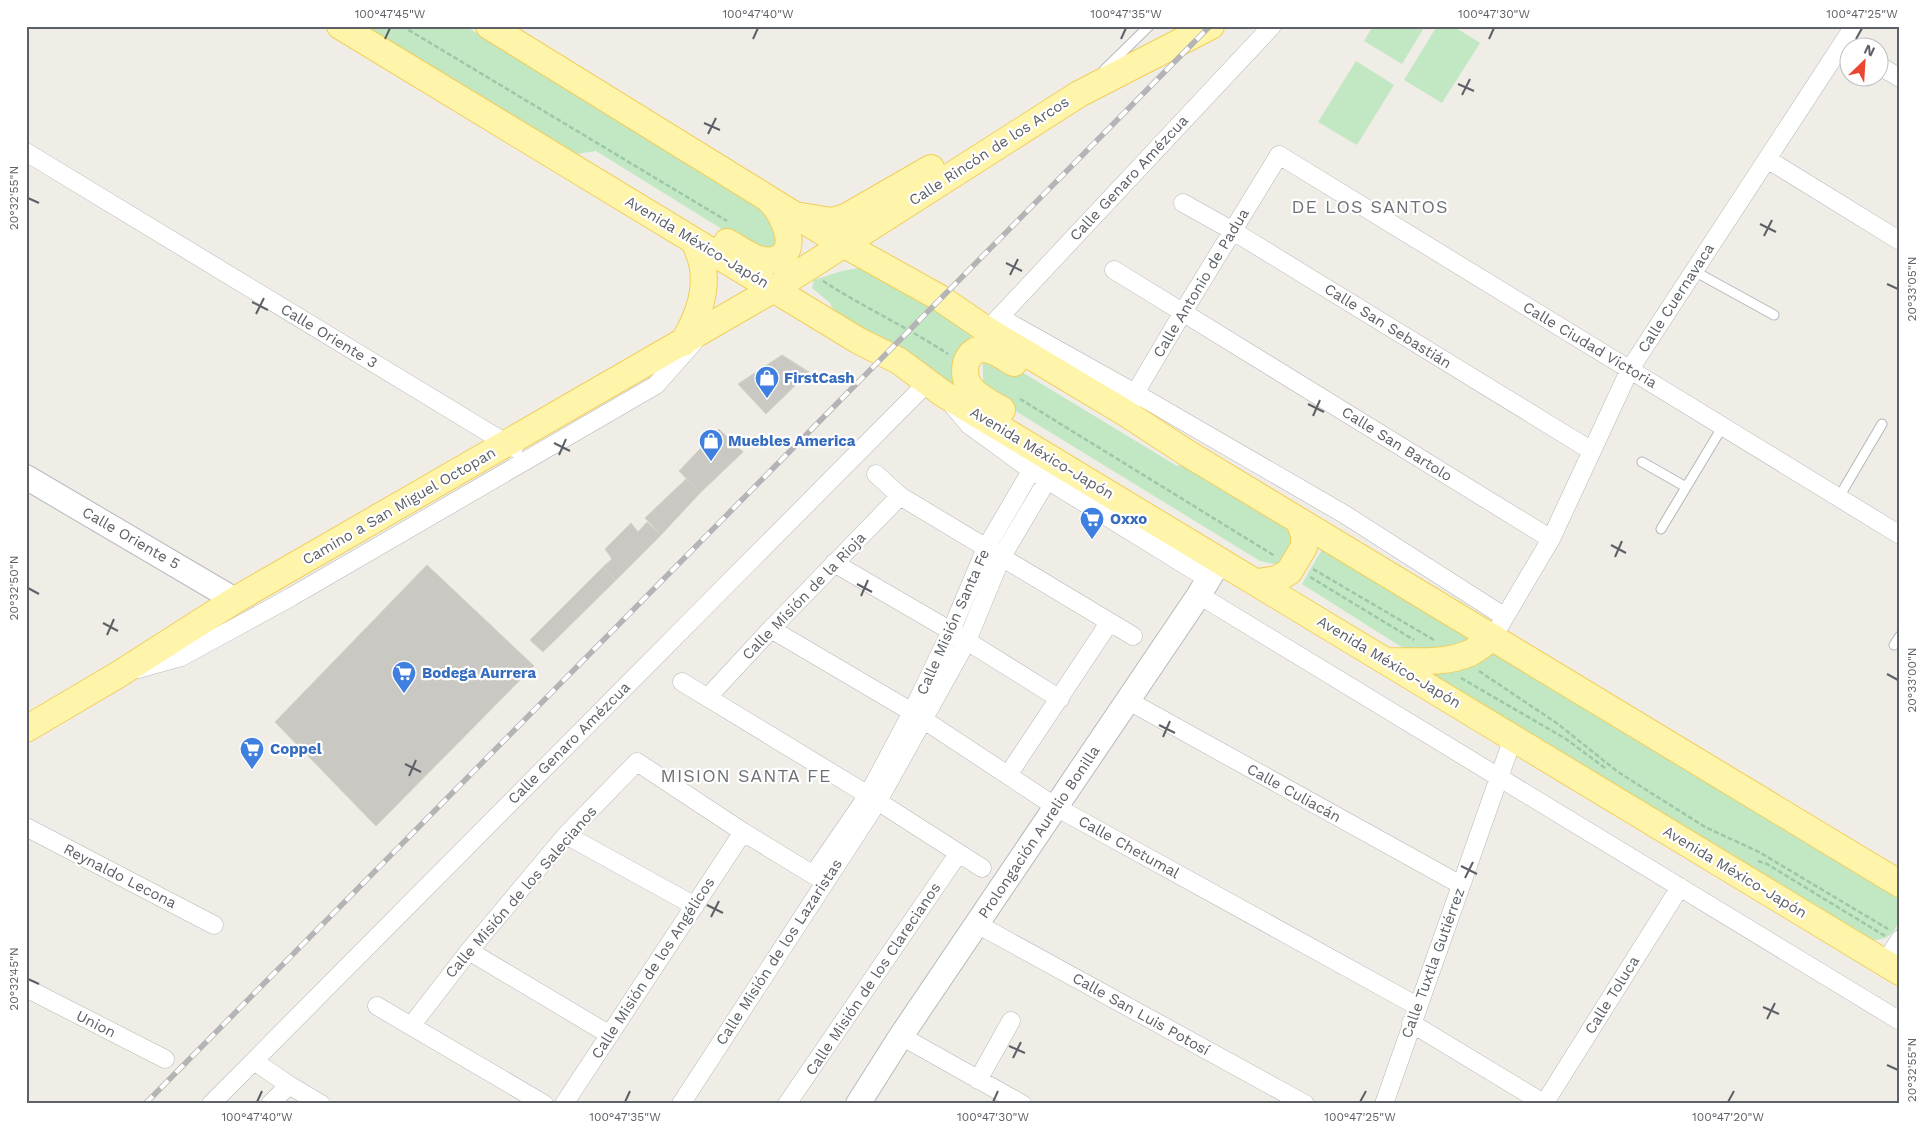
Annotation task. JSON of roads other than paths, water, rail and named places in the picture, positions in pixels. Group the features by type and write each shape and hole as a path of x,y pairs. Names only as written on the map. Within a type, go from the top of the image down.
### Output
{"main road":[{"name":"Avenida México-Japón","path":"340,26 860,341 899,361 1045,466 1146,515 1209,578 1258,582 1513,738 1895,949"},
{"path":"489,26 843,244 940,298 993,324 1129,403 1188,453 1300,521 1499,627 1900,884"},
{"name":"Calle Rincón de los Arcos","path":"774,289 1079,94 1210,26"},
{"path":"793,214 831,221 846,217 1014,119 1042,118"},
{"path":"576,169 620,185 756,258 773,260 783,255 789,244 786,224 776,207 764,196"},
{"path":"683,343 696,320 702,295 703,269 696,242"},
{"name":"Camino a San Miguel Octopan","path":"26,729 116,676 235,600 286,586 507,444 774,289"},
{"path":"1146,515 1112,477 985,400 970,388 964,375 965,366 971,354 981,349 992,351 1140,435 1188,453"},
{"path":"1258,582 1277,579 1289,572 1304,547 1304,536 1300,521"},
{"path":"1387,661 1450,659 1472,652 1499,627"}],"street":[{"name":"Calle Genaro Amézcua","path":"993,324 1272,26"},
{"name":"Calle Cuernavaca","path":"1849,38 1854,26"},
{"name":"Calle Cuernavaca","path":"1499,627 1551,539 1630,370 1767,159 1838,57"},
{"path":"1888,71 1900,78"},
{"name":"Calle Oriente 3","path":"26,152 530,457"},
{"name":"Calle Antonio de Padua","path":"1129,403 1279,155"},
{"name":"Calle Ciudad Victoria","path":"1279,155 1900,535"},
{"path":"1767,159 1900,241"},
{"name":"Calle San Sebastián","path":"1183,204 1233,230 1592,451"},
{"name":"Calle San Bartolo","path":"1114,270 1551,539"},
{"path":"116,676 181,657 286,586 530,457 656,385 705,330"},
{"name":"Calle Genaro Amézcua","path":"211,1104 934,388"},
{"path":"1129,403 1336,510 1499,627"},
{"path":"1045,466 1500,777 1900,1021"},
{"name":"Calle Misión Santa Fe","path":"918,715 986,548 1045,466"},
{"name":"Calle Misión Santa Fe","path":"873,798 918,715 967,641 1002,558 1045,466"},
{"path":"876,474 900,496 1133,636"},
{"name":"Calle Oriente 5","path":"26,477 235,600"},
{"name":"Calle Misión de la Rioja","path":"708,697 770,629 900,496"},
{"path":"834,563 951,631 1060,699"},
{"name":"Prolongación Aurelio Bonilla","path":"858,1104 901,1036 1209,578"},
{"path":"1008,775 1109,623"},
{"name":"Calle Chetumal","path":"770,629 918,715 1056,807 1414,1014 1545,1104"},
{"path":"682,682 873,798 982,868"},
{"name":"Calle Culiacán","path":"1128,700 1461,886"},
{"name":"Calle Tuxtla Gutiérrez","path":"1384,1104 1414,1014 1513,738"},
{"name":"Calle Misión de los Salecianos","path":"410,1026 469,951 566,835 637,762 742,832"},
{"name":"Calle Misión de los Lazaristas","path":"680,1104 819,878 873,798"},
{"name":"Reynaldo Lecona","path":"26,827 214,925"},
{"path":"742,832 819,878"},
{"name":"Calle Misión de los Angélicos","path":"564,1104 742,832"},
{"path":"566,835 695,906"},
{"name":"Calle Misión de los Clarecianos","path":"788,1104 958,854"},
{"name":"Calle Toluca","path":"1545,1104 1680,887"},
{"name":"Calle San Luis Potosí","path":"977,924 1304,1104"},
{"path":"469,951 610,1034"},
{"name":"Union","path":"26,988 165,1059"},
{"path":"377,1006 544,1104"},
{"path":"978,1080 1011,1021"},
{"path":"901,1036 1022,1104"},
{"path":"254,1061 321,1104"},
{"path":"270,1104 289,1085"}],"lane":[{"path":"1079,94 1149,26"},
{"path":"1694,271 1774,315"},
{"path":"1839,497 1882,424"},
{"path":"1661,529 1723,426"},
{"path":"1642,462 1686,487"},
{"path":"1894,645 1900,636"}],"railway":[{"path":"145,1104 1210,26"}],"place":[{"name":"FirstCash","path":"767,399"},
{"name":"Muebles America","path":"711,462"},
{"name":"Oxxo","path":"1092,540"},
{"name":"Bodega Aurrera","path":"404,694"},
{"name":"Coppel","path":"252,770"}],"district":[{"name":"DE LOS SANTOS","path":"1370,206"},
{"name":"MISION SANTA FE","path":"746,775"}]}
